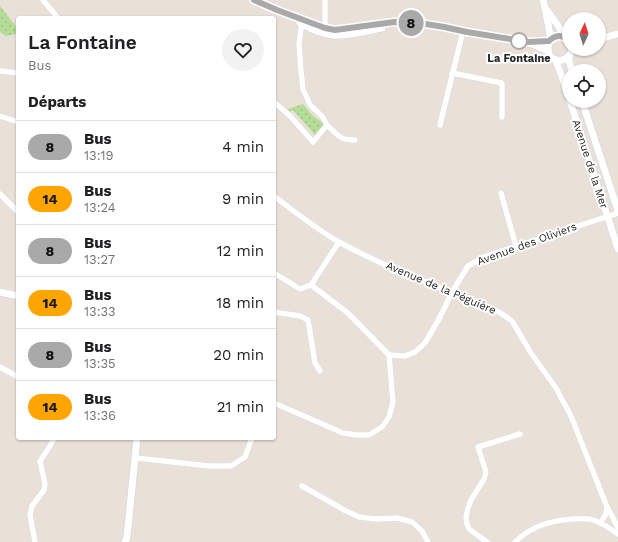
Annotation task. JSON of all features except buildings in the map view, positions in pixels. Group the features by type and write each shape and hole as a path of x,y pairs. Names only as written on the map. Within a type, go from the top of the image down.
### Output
{"street":[{"path":"44,0 56,16"},
{"path":"254,0 320,32 333,36 408,23"},
{"path":"324,0 325,28"},
{"path":"543,0 550,40 547,48 548,51"},
{"path":"545,8 562,32"},
{"path":"302,22 339,30 394,22 420,23 528,42 550,40 558,36 562,36"},
{"path":"302,22 299,44 301,71 304,89 310,105 322,116 327,125 342,138 347,140 355,140"},
{"path":"440,125 462,31"},
{"path":"606,37 618,34"},
{"path":"528,42 548,51 555,59 562,77"},
{"path":"555,59 563,60 567,56"},
{"path":"0,71 16,73"},
{"path":"452,73 502,83 502,117"},
{"path":"276,104 290,116 313,142 327,125"},
{"name":"Avenue de la Mer","path":"572,108 618,249"},
{"name":"Avenue de la Mer","path":"584,108 618,212"},
{"path":"0,116 16,121"},
{"path":"501,192 516,246"},
{"path":"0,194 16,210"},
{"name":"Avenue de la Péguière","path":"276,198 314,226 339,242 386,265 499,312 512,321 531,353 556,388 571,416 607,507 618,528"},
{"name":"Avenue des Oliviers","path":"389,355 405,356 416,352 425,343 452,292 468,266 486,256 618,212"},
{"path":"276,275 300,289 311,285 339,242"},
{"path":"276,404 343,433 356,435 369,435 382,427 389,417 393,402 389,355 348,313 311,285"},
{"path":"0,292 16,296"},
{"path":"276,312 300,316 308,320 316,363 320,371"},
{"path":"0,367 16,376"},
{"path":"487,542 469,529 466,517 471,500 484,479 486,472 478,447 520,434"},
{"path":"35,542 30,515 32,506 44,490 45,484 40,461 53,440"},
{"path":"125,542 127,537 137,440"},
{"path":"136,458 210,466 231,466 245,457 251,440"},
{"path":"302,486 359,517 376,519 398,518 412,522 422,531 428,542"},
{"path":"600,523 606,516 607,507"},
{"path":"515,542 529,530 537,526 562,520 594,520 618,534"}],"green space":[{"path":"0,6 16,26 16,34 6,36 0,32"},
{"path":"303,104 313,116 324,124 315,135 293,110 289,112 288,109"}],"bus line":[{"name":"8","path":"254,0 325,28 335,30 394,22 420,23 528,42 549,41 558,36 562,36"}],"place":[{"name":"La Fontaine","path":"519,41"}]}
